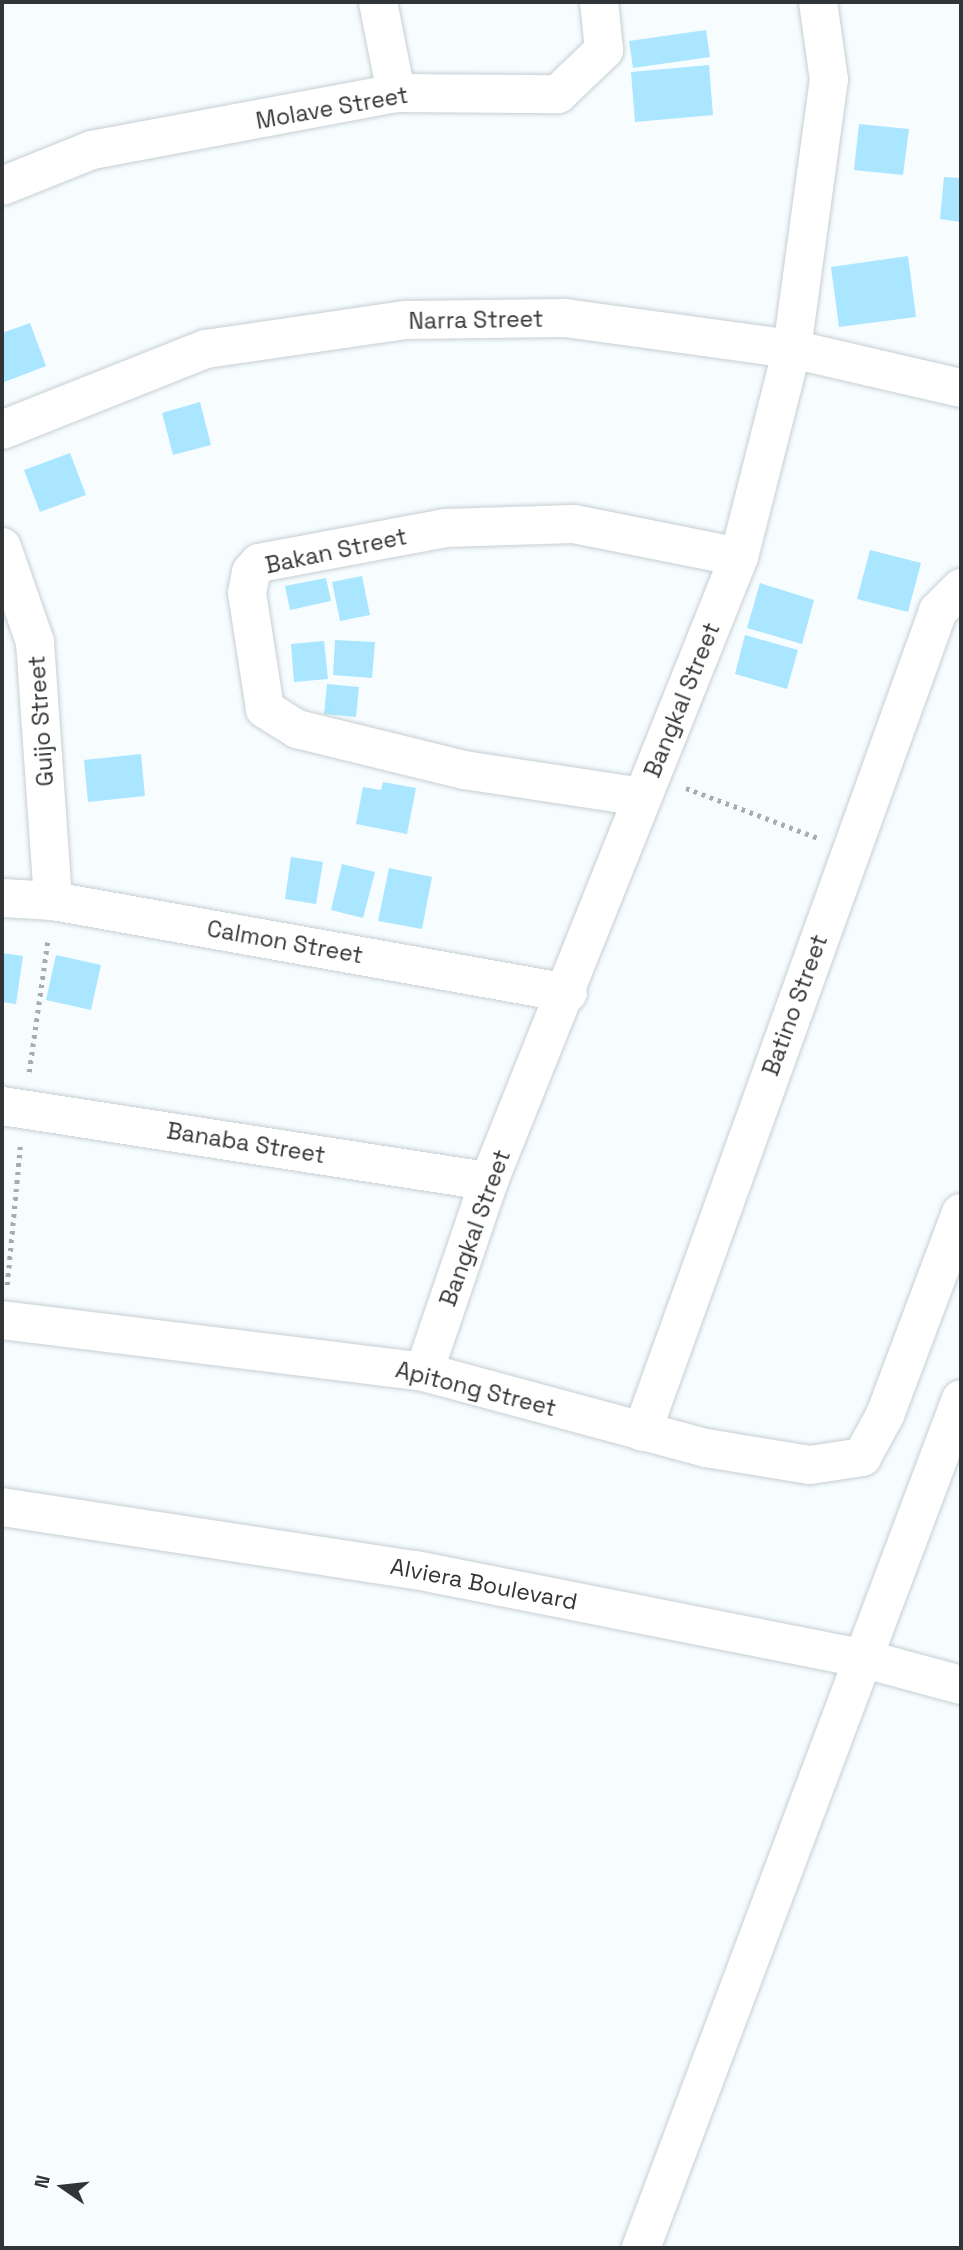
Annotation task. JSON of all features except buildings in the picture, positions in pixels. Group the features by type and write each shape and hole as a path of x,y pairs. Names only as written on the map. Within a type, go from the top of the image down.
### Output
{"street":[{"path":"378,2 396,93"},
{"name":"Molave Street","path":"2,186 92,150 396,93 558,94 604,50 599,2"},
{"name":"Bangkal Street","path":"424,1372 489,1181 568,993 738,557 792,349 829,80 817,2"},
{"name":"Narra Street","path":"2,430 206,349 406,320 565,318 792,349 961,388"},
{"name":"Bakan Street","path":"647,787 464,770 297,729 265,709 247,593 251,572 259,563 446,528 574,524 738,557"},
{"name":"Guijo Street","path":"2,547 35,642 53,901"},
{"name":"Batino Street","path":"642,1432 938,611 961,588"},
{"name":"Calmon Street","path":"2,898 53,901 568,993"},
{"name":"Banaba Street","path":"2,1106 489,1181"},
{"name":"Apitong Street","path":"2,1320 424,1372 642,1432 810,1465 862,1457 886,1415 961,1213"},
{"path":"641,2248 961,1399"},
{"name":"Alviera Boulevard","path":"2,1507 416,1570 865,1659 961,1685"}],"path":[{"path":"647,787 851,850"}]}
